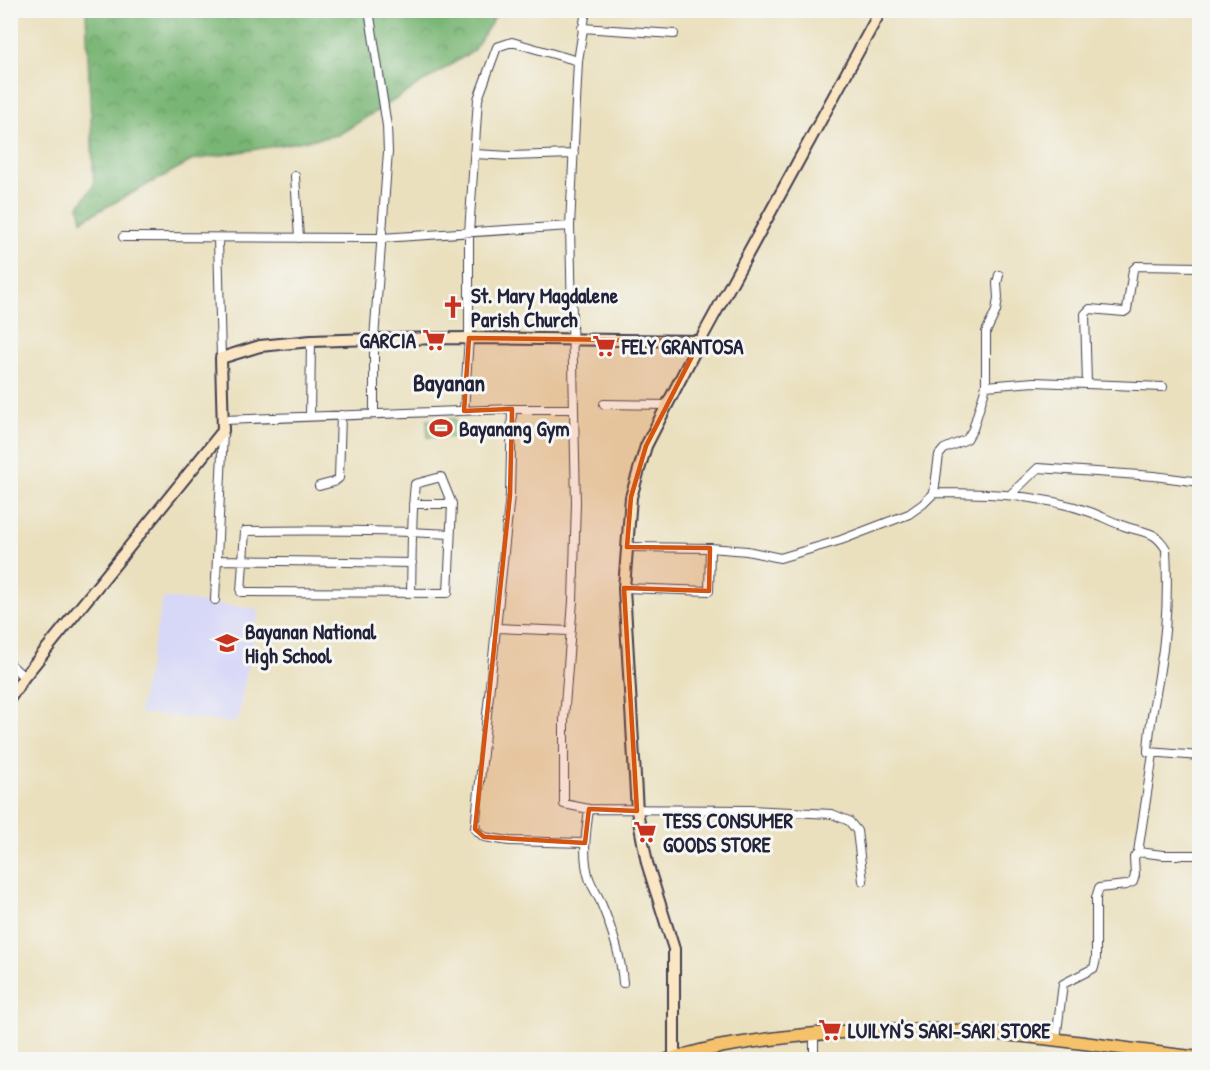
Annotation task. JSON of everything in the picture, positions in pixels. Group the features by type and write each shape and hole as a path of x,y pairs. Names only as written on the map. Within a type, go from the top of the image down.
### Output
{"main road":[{"path":"672,1059 722,1046 860,1030 927,1030 1056,1039 1200,1058"}],"street":[{"path":"369,10 387,126 388,152 374,339 374,414"},
{"path":"586,10 578,62 570,226 576,502 564,719 564,804 589,809 637,811 749,810 832,814 849,821 857,831 863,881"},
{"path":"672,1059 674,949 647,863 637,811 624,588 631,496 645,447 700,341 882,10"},
{"path":"582,28 674,34"},
{"path":"464,411 469,338 469,233 478,99 496,47 503,43 512,42 578,62"},
{"path":"475,154 510,156 574,154"},
{"path":"295,176 299,238"},
{"path":"123,237 381,238 570,226"},
{"path":"215,600 223,425 218,238"},
{"path":"1087,384 1085,314 1090,309 1125,312 1133,270 1137,266 1200,267"},
{"path":"627,547 710,548 747,551 780,558 841,540 909,514 924,504 934,493 939,455 945,449 967,439 973,429 986,386 986,332 996,311 999,275"},
{"path":"221,358 260,346 311,341 469,338 700,341"},
{"path":"310,416 311,341"},
{"path":"986,386 1026,382 1163,387"},
{"path":"604,404 667,405"},
{"path":"512,409 510,495 475,829 484,837 501,840 585,843"},
{"path":"10,698 24,677 223,425 310,416 573,409"},
{"path":"319,486 334,482 339,478 341,415"},
{"path":"1010,495 1038,468 1154,476 1200,482"},
{"path":"411,592 412,532 413,504 415,484 441,477 452,504 448,593 241,592 245,531 302,530 412,532 450,534"},
{"path":"934,493 1010,495 1089,512 1125,527 1151,533 1161,540 1166,549 1167,615 1160,670 1148,730 1148,752 1200,756"},
{"path":"413,504 452,504"},
{"path":"624,588 709,591 710,548"},
{"path":"217,560 412,563"},
{"path":"496,628 570,631"},
{"path":"10,664 24,677"},
{"path":"1056,1039 1063,984 1094,968 1097,892 1099,888 1133,882 1134,857 1138,852 1153,754"},
{"path":"589,809 585,843 590,879 621,959 623,983"},
{"path":"1138,852 1162,855 1200,855"},
{"path":"814,1035 814,1059"}],"highlighted area":[{"path":"469,338 700,341 646,446 631,497 627,547 710,548 709,591 624,588 637,811 589,809 585,843 484,837 475,829 510,495 512,409 464,411"}],"shaded area":[{"path":"163,598 259,609 237,723 139,713"}],"green space":[{"path":"86,11 499,11 473,51 338,135 193,160 82,220 79,206 94,185"},
{"name":"Bayanang Gym","path":"455,419 455,437 428,437 427,420"}],"place":[{"name":"St. Mary Magdalene Parish Church","path":"453,307"},
{"name":"GARCIA","path":"434,340"},
{"name":"FELY GRANTOSA","path":"604,346"},
{"name":"Bayanang Gym","path":"441,428"},
{"name":"Bayanan National High School","path":"227,643"},
{"name":"TESS CONSUMER GOODS STORE","path":"645,832"},
{"name":"LUILYN'S SARI-SARI STORE","path":"830,1030"}],"district":[{"name":"Bayanan","path":"449,382"}]}
